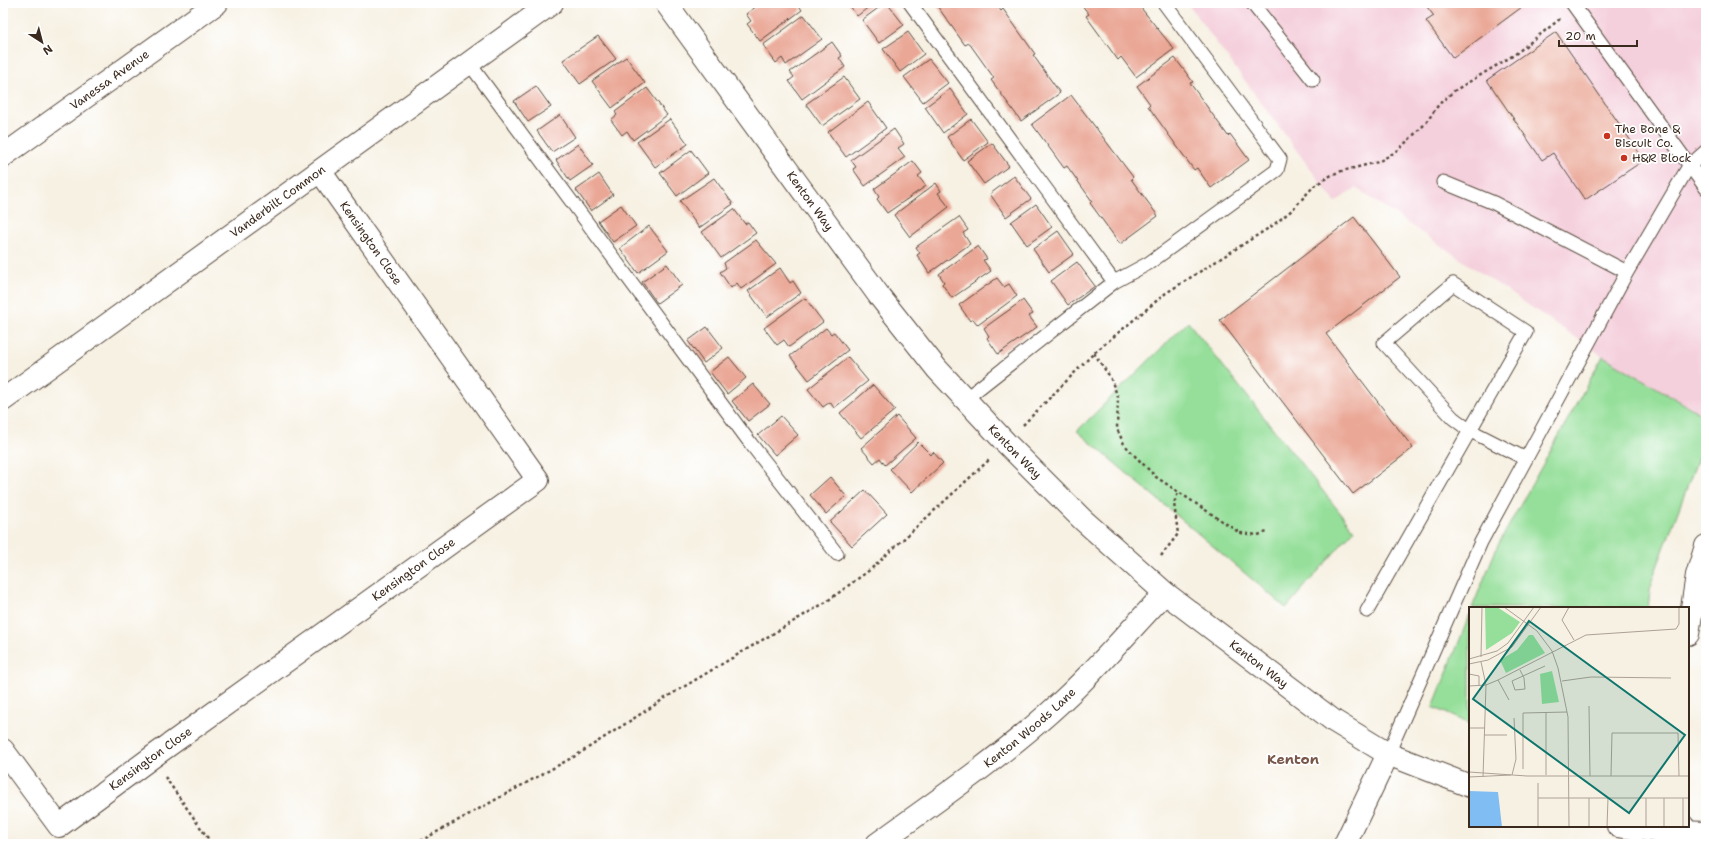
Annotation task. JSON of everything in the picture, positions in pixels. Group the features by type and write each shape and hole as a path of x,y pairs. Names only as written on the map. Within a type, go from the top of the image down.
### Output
{"street":[{"name":"Vanessa Avenue","path":"3,156 216,3"},
{"name":"Vanderbilt Common","path":"3,400 552,3"},
{"name":"Kenton Way","path":"666,3 880,297 964,400 1083,520 1165,593 1334,721 1388,754 1469,786"},
{"name":"Kensington Close","path":"3,750 59,826 538,480 320,171"},
{"path":"1689,626 1696,574 1706,546"},
{"name":"Kenton Woods Lane","path":"877,844 973,775 1049,713 1095,668 1165,593"},
{"path":"1345,844 1388,754"},
{"path":"1626,827 1683,834 1706,833"}],"lane":[{"path":"910,3 1114,282"},
{"path":"964,400 1114,282 1149,263 1277,170 1280,159 1164,3"},
{"path":"1252,3 1313,80"},
{"path":"1572,3 1706,188"},
{"path":"469,63 751,444 837,554"},
{"path":"1388,754 1475,552 1627,272 1689,166 1706,151"},
{"path":"1443,182 1494,203 1627,272"},
{"path":"1367,610 1470,430 1526,332 1453,284 1384,343 1453,418 1470,430 1522,457"}],"path":[{"path":"1094,353 1110,377 1118,397 1117,429 1124,444 1156,477 1240,533 1258,535 1267,532"},
{"path":"1145,575 1178,534 1174,503 1178,492"},
{"path":"152,758 212,844"}],"shaded area":[{"path":"1187,3 1706,3 1706,417 1603,356 1356,188 1335,202"}],"green space":[{"path":"1188,322 1354,530 1286,608 1077,431"},
{"path":"1603,356 1706,417 1706,437 1651,583 1648,607 1472,607 1497,547"},
{"path":"1469,617 1469,724 1433,707"}],"building":[{"path":"761,3 797,3 802,10 760,41 747,24 751,21 746,14"},
{"path":"848,3 874,3 857,16"},
{"path":"887,3 904,25 879,43 862,20"},
{"path":"935,3 995,3 1001,11 1003,9 1035,54 1033,55 1060,93 1021,121 991,80 994,78 969,43 965,45"},
{"path":"1080,3 1137,3 1174,49 1136,77 1121,57 1118,60 1086,16 1089,14"},
{"path":"1424,3 1519,3 1522,7 1453,58 1426,21 1434,16"},
{"path":"804,15 822,39 786,65 782,58 776,63 763,45"},
{"path":"908,32 924,54 900,72 883,49"},
{"path":"1556,32 1644,160 1585,200 1553,153 1542,160 1487,80"},
{"path":"598,36 616,59 580,84 563,60"},
{"path":"832,42 842,56 839,58 845,67 802,99 789,81 794,77 790,72"},
{"path":"626,57 645,83 612,108 592,81"},
{"path":"1175,58 1193,82 1190,83 1228,136 1230,134 1249,160 1211,188 1197,168 1194,170 1148,106 1150,104 1137,86"},
{"path":"929,59 948,83 923,102 904,77"},
{"path":"844,77 860,99 822,126 806,104"},
{"path":"536,86 551,107 528,122 514,101"},
{"path":"647,88 667,115 633,140 627,131 622,135 611,120 617,115 615,112"},
{"path":"950,89 968,114 943,133 925,107"},
{"path":"1071,95 1133,177 1131,179 1158,216 1120,244 1090,203 1092,201 1067,166 1064,168 1032,124"},
{"path":"868,102 886,128 846,157 828,132"},
{"path":"560,115 575,137 552,152 537,131"},
{"path":"670,119 688,144 655,167 637,142"},
{"path":"971,119 988,142 963,160 947,137"},
{"path":"894,129 904,144 898,148 905,157 865,186 853,169 856,167 851,160"},
{"path":"992,143 1009,166 984,184 967,161"},
{"path":"578,144 593,165 570,181 556,160"},
{"path":"691,150 708,173 677,196 660,173"},
{"path":"913,161 922,173 918,176 926,186 887,213 877,199 879,197 874,189"},
{"path":"599,174 613,195 591,211 576,190"},
{"path":"1014,176 1031,199 1006,217 990,194"},
{"path":"714,178 733,204 699,228 680,201"},
{"path":"936,183 941,191 938,193 949,207 910,237 894,215"},
{"path":"1036,204 1052,227 1027,245 1011,222"},
{"path":"621,205 636,226 613,242 598,221"},
{"path":"734,209 745,224 748,222 756,233 721,258 702,232"},
{"path":"959,217 968,230 963,233 970,244 929,273 917,255 920,253 916,247"},
{"path":"1354,217 1400,277 1326,334 1413,448 1353,494 1220,320"},
{"path":"649,226 668,251 638,273 620,248"},
{"path":"1058,231 1074,254 1049,272 1033,249"},
{"path":"756,240 776,264 741,289 737,283 731,288 720,272 726,268 724,263"},
{"path":"978,246 987,259 983,260 991,271 952,298 942,284 944,282 939,274"},
{"path":"1077,262 1095,286 1068,305 1051,281"},
{"path":"667,264 682,285 657,303 642,282"},
{"path":"780,268 790,283 793,281 801,293 767,317 748,291"},
{"path":"997,278 1004,287 1009,284 1017,296 978,325 973,319 970,321 959,305"},
{"path":"805,298 823,322 789,347 784,340 777,345 764,328"},
{"path":"1023,300 1033,314 1029,316 1037,327 998,354 987,338 989,336 984,328"},
{"path":"707,327 723,348 704,363 688,341"},
{"path":"826,328 831,334 834,332 848,350 809,380 790,356"},
{"path":"729,357 746,378 727,394 710,372"},
{"path":"848,357 868,381 834,408 830,402 823,407 808,389"},
{"path":"753,384 770,404 748,421 732,401"},
{"path":"873,385 895,410 861,438 840,413"},
{"path":"781,416 798,435 775,455 758,435"},
{"path":"897,416 916,438 885,465 880,458 874,463 861,448"},
{"path":"918,442 931,455 933,452 943,463 912,492 890,469"},
{"path":"830,477 846,496 826,514 810,495"},
{"path":"865,490 887,514 852,546 830,522"}],"place":[{"name":"The Bone & Biscuit Co.","path":"1607,136"},
{"name":"H&R Block","path":"1624,158"}],"district":[{"name":"Kenton","path":"1293,759"}]}
